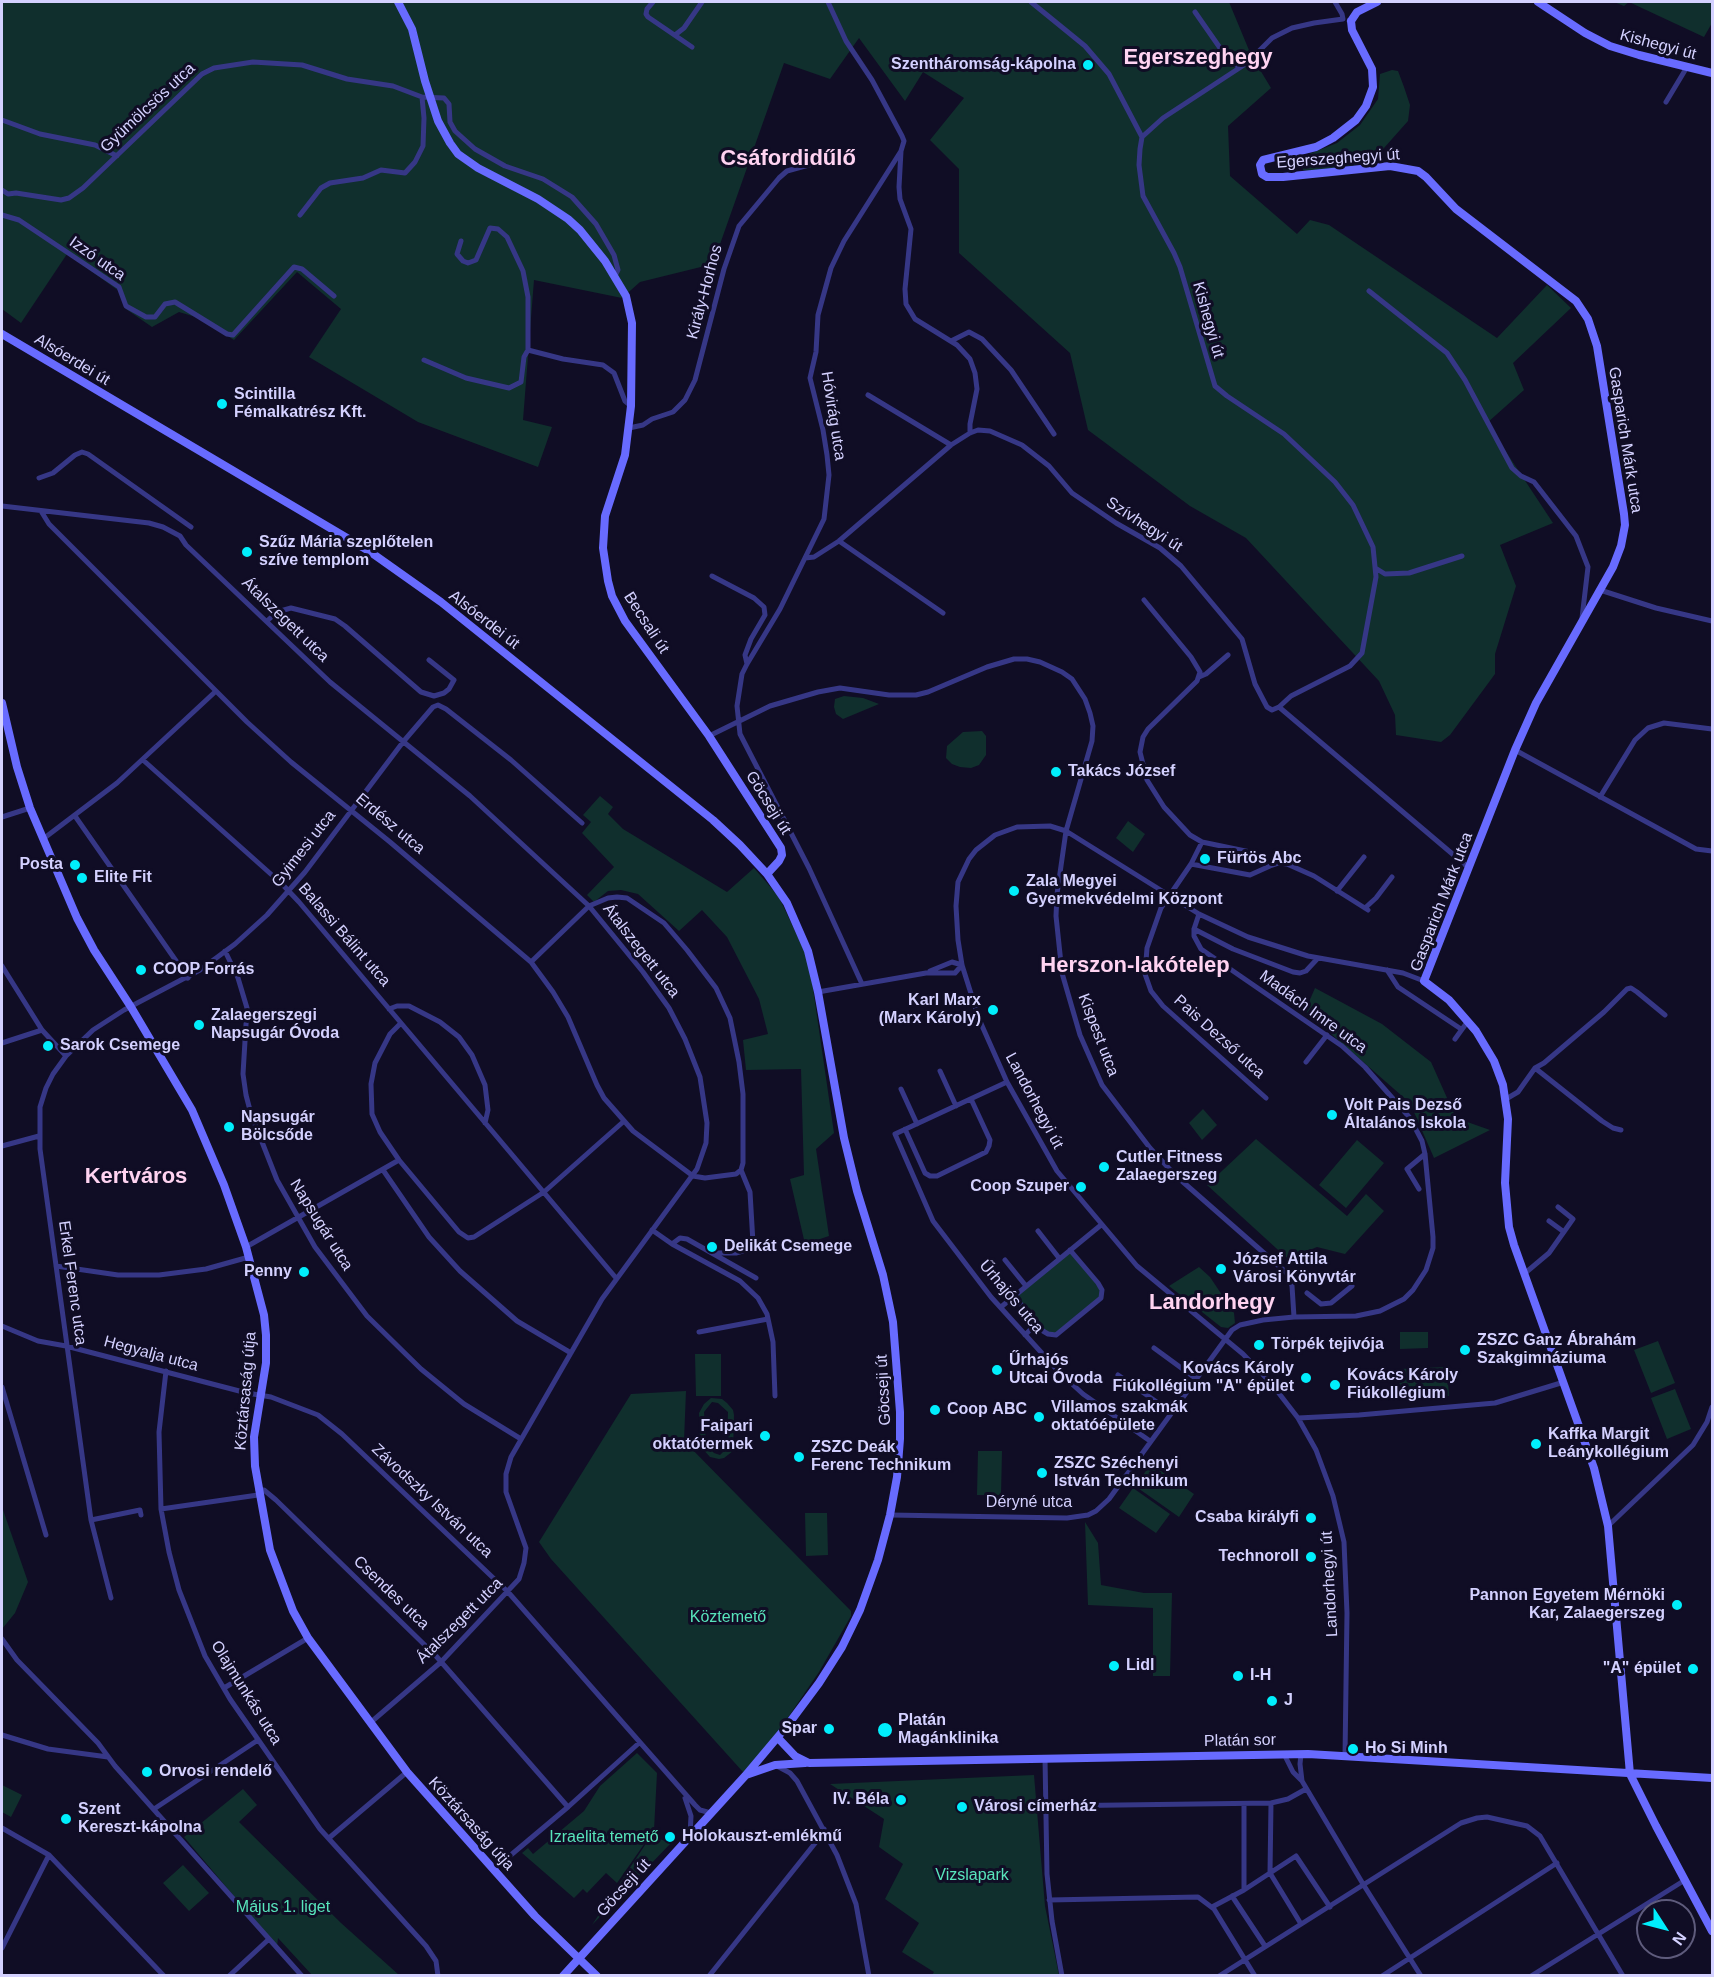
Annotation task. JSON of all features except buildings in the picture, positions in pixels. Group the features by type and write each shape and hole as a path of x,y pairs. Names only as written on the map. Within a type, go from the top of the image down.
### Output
{"street":[{"name":"Becsali út","path":"398,2 412,29 426,97 458,154 478,168 538,199 568,219 589,241 627,296 632,323 631,406 625,455 605,516 603,548 608,580 612,596 625,621 710,736"},
{"path":"652,2 646,14 692,47"},
{"path":"675,35 684,28 702,2"},
{"path":"805,558 813,557 839,541 951,445 970,433 977,381 970,359 962,349 915,319 906,304 905,289 911,229 899,193 901,151 904,141 872,80 846,41 828,2"},
{"path":"1031,2 1085,46 1109,74 1142,137 1170,112 1239,68 1281,33 1314,23 1347,20 1377,2"},
{"path":"1335,2 1347,20"},
{"name":"Kishegyi út","path":"1538,2 1585,33 1610,46 1713,72"},
{"path":"1195,12 1227,58 1239,68"},
{"name":"Egerszeghegyi út","path":"1347,20 1372,69 1373,87 1366,106 1356,120 1333,138 1316,147 1263,160 1260,165 1262,174 1267,177 1282,177 1390,166 1418,171 1456,209 1570,296 1588,319"},
{"name":"Gyümölcsös utca","path":"2,190 8,194 16,193 61,200 76,194 194,81 214,68 253,62 302,65 347,79 393,86 426,97"},
{"path":"1666,102 1687,67"},
{"name":"Becsali út","path":"426,97 440,96 447,100 450,122 462,138 475,149 505,166 543,179 572,197 596,225 614,255 618,270 615,276"},
{"path":"300,215 321,188 330,183 363,178 381,170 405,173 415,162 423,146 426,97"},
{"path":"2,120 40,134 95,145 117,156"},
{"name":"Kishegyi út","path":"1142,137 1139,165 1143,196 1180,267 1215,386 1284,434 1335,482 1353,505 1373,547 1377,569 1364,648 1359,658 1336,674 1292,696 1279,707"},
{"name":"Hóvirág utca","path":"737,722 740,683 747,664 780,609 824,519 828,495 828,464 823,430 810,378 816,352 818,315 837,254 901,151"},
{"name":"Király-Horhos","path":"629,428 643,425 652,419 673,412 685,400 695,380 724,269 739,226 787,171 816,163"},
{"path":"2,200 8,194"},
{"name":"Izzó utca","path":"2,214 19,220 119,287 129,309 146,317 155,317 165,304 175,302 226,334 232,335 294,267 302,269 334,296"},
{"path":"424,360 466,378 508,388 521,382 524,357 528,350 528,297 523,271 507,237 498,229 490,228 476,260 468,263 457,254 461,241"},
{"path":"1369,291 1447,353 1465,380 1512,468 1521,476 1534,482 1576,536 1588,567 1582,620"},
{"name":"Gasparich Márk utca","path":"1588,319 1597,346 1624,514 1623,536 1618,556 1536,704 1515,750 1424,981 1449,1000 1468,1021 1494,1061 1506,1099 1508,1119 1506,1209 1514,1245 1594,1468 1608,1526 1630,1774 1713,1931"},
{"path":"951,341 969,332 982,339 1011,370 1054,434"},
{"name":"Alsóerdei út","path":"2,334 309,514 396,569 459,616 713,820 745,849 767,874"},
{"path":"528,350 563,359 603,365 614,373 625,401 631,406"},
{"path":"868,395 951,445"},
{"name":"Szívhegyi út","path":"970,433 978,430 990,431 1022,445 1049,466 1072,493 1173,557 1242,639 1255,684 1267,707 1272,710 1279,707 1469,868"},
{"path":"39,478 53,474 75,455 82,452 190,527"},
{"name":"Átalszegett utca","path":"2,506 149,523 180,536 186,545 348,698 494,816 589,906 662,997 675,1017 702,1085 707,1123 703,1153 693,1176 616,1278 511,1457 506,1474 506,1487 508,1501 524,1542 526,1554 522,1572 508,1592 441,1662 370,1723"},
{"name":"Erdész utca","path":"41,511 49,524 247,722 291,762 531,962 562,1005 604,1098 623,1122 647,1144 693,1176"},
{"path":"839,541 943,613"},
{"path":"1377,569 1385,574 1409,573 1462,556"},
{"path":"712,576 754,598 764,607 765,615 745,655 747,664"},
{"path":"1600,590 1656,608 1713,621"},
{"path":"1144,600 1191,657 1200,672 1199,677"},
{"path":"267,621 277,612 291,609 335,619 421,692 434,696 444,693 454,680 429,660"},
{"path":"1227,655 1206,674 1199,677 1148,729 1143,737 1140,752 1147,780 1180,827 1203,842 1254,853"},
{"name":"Kispest utca","path":"710,736 777,704 818,692 840,688 889,695 916,695 1000,662 1027,659 1040,662 1062,672 1072,680 1085,699 1093,726 1092,741 1066,831 1056,905 1058,944 1069,998 1080,1035 1094,1071 1117,1107 1169,1169 1289,1275 1294,1317"},
{"path":"43,839 117,783 216,691"},
{"name":"Köztársaság útja","path":"2,703 17,767 30,808 85,935 192,1110 224,1185 246,1247 264,1315 266,1335 266,1363 254,1437 258,1492 275,1568 293,1611 308,1638 407,1772 535,1916 597,1976"},
{"name":"Gyimesi utca","path":"131,1007 188,978 254,927 289,892 403,742 433,707 441,706 511,760 582,823"},
{"path":"737,722 740,734 809,868 862,984"},
{"path":"1600,797 1635,740 1648,728 1664,723 1713,729"},
{"name":"Göcseji út","path":"563,1976 745,1776 778,1738 823,1678 851,1629 870,1583 890,1515 897,1477 900,1412 893,1322 880,1264 857,1191 844,1138 811,961 800,927 767,874 782,855 780,848 710,736"},
{"path":"1515,750 1696,849 1713,851"},
{"name":"Balassi Bálint utca","path":"143,760 308,911 616,1278"},
{"path":"2,817 30,808"},
{"path":"75,816 188,978"},
{"name":"Landorhegyi út","path":"1345,1756 1347,1613 1344,1542 1327,1475 1298,1418 1271,1383 1243,1354 1145,1274 1057,1171 1006,1082 984,1033 962,965 958,940 956,895 963,871 976,850 995,835 1017,827 1041,825 1066,831 1200,914 1248,937 1318,958 1403,973 1424,981"},
{"name":"Pais Dezső utca","path":"1203,842 1169,895 1156,921 1147,948 1145,974 1151,991 1163,1006 1266,1098"},
{"path":"1337,891 1364,857"},
{"path":"1191,864 1242,876 1250,876 1279,863 1287,864 1305,871 1367,909 1392,877"},
{"path":"531,962 589,906 608,898 617,897 627,898 664,923 709,978 722,998 730,1018 741,1078 743,1163 741,1170 736,1174 705,1178 693,1176"},
{"path":"1200,914 1194,929 1233,949 1293,972 1306,971 1318,958"},
{"name":"Madách Imre utca","path":"1194,929 1201,949 1327,1035 1359,1061 1400,1105 1417,1130 1425,1154 1433,1248 1426,1270 1413,1290 1393,1306 1368,1314 1252,1321 1232,1330 1224,1338"},
{"name":"Napsugár utca","path":"225,951 238,978 247,1008 243,1066 246,1095 268,1160 298,1219 315,1247 352,1297 396,1345 453,1396 521,1439"},
{"path":"818,992 926,973 955,973 962,965 952,962 926,973"},
{"path":"2,966 42,1030 66,1056"},
{"path":"1387,970 1398,987 1461,1029"},
{"path":"1506,1099 1518,1092 1535,1068 1604,1012 1627,989 1630,988 1636,992 1665,1015"},
{"name":"Balassi Bálint utca","path":"389,1009 409,1006 440,1022 459,1037 472,1055 485,1085 488,1110 485,1123"},
{"name":"Erkel Ferenc utca","path":"111,1598 91,1520 39,1136 40,1107 56,1068 91,1032 131,1007"},
{"path":"1455,1039 1468,1021"},
{"path":"401,1023 390,1034 375,1063 370,1094 375,1123 399,1160 459,1232 468,1238 474,1237 544,1192 623,1122"},
{"path":"2,1043 42,1030"},
{"path":"1306,1062 1327,1035"},
{"path":"1535,1068 1602,1121 1613,1128 1622,1130"},
{"path":"940,1071 956,1106"},
{"path":"970,1098 990,1140 986,1152 937,1176 930,1176 925,1173 905,1129 970,1098 1006,1082"},
{"path":"901,1089 917,1124"},
{"name":"Űrhajós utca","path":"905,1129 895,1134 933,1221 1045,1358 1083,1394 1150,1441"},
{"path":"2,1146 39,1136"},
{"path":"1419,1189 1407,1169 1425,1154"},
{"path":"246,1247 399,1160"},
{"path":"383,1170 429,1237 460,1271 517,1321 571,1353"},
{"path":"714,1253 727,1254 746,1250 753,1243 750,1192 741,1170"},
{"path":"1524,1274 1549,1253 1573,1219 1558,1207"},
{"path":"1549,1221 1564,1232"},
{"path":"1001,1307 1101,1225"},
{"path":"652,1230 672,1244 731,1276 749,1288 761,1301 773,1342 774,1396"},
{"path":"1038,1231 1059,1258"},
{"path":"672,1244 683,1238 756,1278"},
{"path":"1014,1296 1048,1335 1056,1335 1101,1298 1102,1290 1098,1283 1070,1250"},
{"path":"56,1266 118,1275 159,1275 206,1269 249,1257"},
{"path":"1005,1260 1026,1286"},
{"path":"1306,1293 1321,1304 1331,1303 1352,1286"},
{"path":"699,1332 768,1319"},
{"path":"1025,1335 1036,1323"},
{"name":"Hegyalja utca","path":"2,1326 38,1341 259,1395"},
{"name":"Déryné utca","path":"890,1515 1067,1518 1088,1515 1096,1511 1109,1499 1224,1338"},
{"path":"1154,1348 1195,1378"},
{"name":"Olajmunkás utca","path":"166,1371 159,1432 161,1509 169,1552 185,1609 205,1656 258,1740 329,1838 426,1946 436,1961 438,1976"},
{"path":"1118,1376 1171,1412"},
{"path":"1298,1418 1495,1403 1564,1382"},
{"path":"2,1387 46,1534"},
{"name":"Závodszky István utca","path":"259,1395 306,1409 327,1422 508,1592 684,1793 700,1810 711,1813"},
{"path":"1608,1526 1693,1445 1713,1407"},
{"name":"Csendes utca","path":"258,1492 264,1490 276,1500 441,1662 568,1807"},
{"path":"161,1509 258,1492"},
{"path":"91,1520 140,1510 141,1515"},
{"path":"224,1688 308,1638"},
{"path":"2,1639 27,1672 102,1749 302,1976"},
{"path":"2,1735 48,1749 108,1757"},
{"path":"778,1738 795,1756 809,1763"},
{"path":"154,1809 258,1740"},
{"path":"493,1870 639,1743"},
{"path":"1284,1754 1421,1976"},
{"path":"1301,1754 1302,1782"},
{"name":"Platán sor","path":"745,1776 775,1765 809,1763 1301,1754 1713,1778"},
{"path":"1046,1758 1049,1900 1062,1976"},
{"path":"775,1765 794,1777 837,1855 856,1904 869,1976"},
{"path":"329,1838 407,1772"},
{"path":"1046,1806 1271,1803 1288,1799 1306,1789"},
{"name":"Závodszky István utca","path":"684,1793 692,1816 690,1836"},
{"path":"1271,1803 1270,1873 1301,1924"},
{"path":"1244,1804 1244,1890"},
{"path":"1219,1976 1461,1823 1487,1817 1527,1826 1540,1836 1623,1976"},
{"path":"2,1828 49,1855 164,1976"},
{"path":"709,1976 824,1829"},
{"path":"2,1948 49,1855"},
{"path":"1212,1907 1244,1890 1296,1856 1330,1907"},
{"path":"1382,1976 1557,1863"},
{"path":"1531,1976 1685,1880"},
{"path":"1233,1896 1265,1946"},
{"path":"1049,1900 1198,1897 1212,1907 1256,1976"},
{"path":"229,1976 269,1939"}],"green space":[{"path":"2,2 1229,2 1251,55 1271,88 1228,126 1230,176 1297,234 1310,220 1329,225 1497,338 1547,285 1571,308 1513,363 1524,390 1487,423 1553,523 1500,545 1516,586 1495,654 1495,674 1450,735 1441,742 1396,735 1395,715 1379,681 1246,538 1190,506 1088,430 1070,353 959,253 959,169 930,140 964,98 923,72 905,101 859,38 830,79 784,63 713,264 640,282 622,298 534,280 523,420 552,427 538,467 418,422 309,357 341,309 297,272 234,340 199,318 179,312 152,327 126,309 119,291 67,254 21,323 2,309"},
{"path":"1614,2 1629,2 1624,6"},
{"path":"1629,2 1712,2 1712,23 1704,37"},
{"path":"1392,70 1398,71 1410,105 1408,121 1376,157 1365,164 1303,170 1301,164 1309,154 1337,143 1360,125 1378,99 1380,74"},
{"path":"844,696 863,698 879,704 843,719 836,714 834,707 835,699"},
{"path":"982,731 986,736 986,755 979,765 971,768 960,767 952,764 946,758 947,746 963,732"},
{"path":"600,796 613,807 608,814 623,829 727,892 754,868 779,897 809,961 834,1133 816,1149 829,1236 805,1244 790,1179 804,1175 801,1069 746,1070 743,1040 768,1034 759,999 727,937 702,910 679,931 638,894 621,890 608,891 594,902 587,895 614,867 582,833 591,822 583,815"},
{"path":"1128,821 1145,834 1133,852 1116,838"},
{"path":"1315,988 1382,1024 1431,1062 1456,1118 1490,1130 1434,1158 1410,1103 1305,1011"},
{"path":"1203,1109 1217,1125 1202,1140 1189,1123"},
{"path":"1256,1139 1347,1216 1366,1194 1384,1211 1345,1254 1317,1247 1288,1259 1207,1185"},
{"path":"1357,1140 1384,1163 1346,1208 1319,1185"},
{"path":"1070,1250 1102,1290 1101,1298 1056,1335 1048,1334 1014,1296"},
{"path":"1199,1267 1210,1277 1234,1313 1235,1323 1228,1328 1221,1327 1169,1286"},
{"path":"1400,1332 1428,1332 1428,1348 1400,1349"},
{"path":"1658,1341 1675,1383 1651,1393 1634,1350"},
{"path":"695,1354 721,1354 721,1396 696,1396"},
{"path":"1447,1367 1449,1396 1400,1398 1399,1369"},
{"path":"1675,1389 1691,1429 1667,1439 1651,1398"},
{"name":"Köztemető","path":"686,1391 684,1441 851,1611 851,1616 819,1672 748,1771 743,1772 551,1559 539,1542 631,1394"},
{"path":"711,1398 722,1399 733,1410 733,1451 724,1458 710,1457 701,1447 699,1413","holes":["712,1402 718,1403 728,1412 727,1448 720,1455 714,1453 706,1445 704,1412"]},
{"path":"978,1451 1002,1451 1001,1495 977,1495"},
{"path":"1151,1464 1194,1494 1179,1517 1135,1486"},
{"path":"1133,1488 1170,1514 1156,1533 1119,1508"},
{"path":"2,1507 28,1582 15,1613 2,1629"},
{"path":"805,1513 827,1513 828,1555 806,1556"},
{"path":"1085,1522 1098,1543 1101,1585 1144,1593 1172,1593 1170,1676 1153,1676 1153,1608 1088,1605"},
{"name":"Izraelita temető","path":"637,1753 657,1773 654,1830 617,1883 606,1873 587,1893 583,1889 574,1898 522,1853 528,1848 533,1854 584,1811 600,1786"},
{"name":"Vizslapark","path":"1034,1775 1045,1906 1059,1975 932,1975 934,1972 902,1952 919,1923 885,1899 903,1864 879,1847 884,1819 830,1784"},
{"path":"2,1785 22,1795 11,1817 2,1812"},
{"name":"Május 1. liget","path":"243,1789 257,1805 239,1822 341,1923 399,1975 312,1975 278,1938 277,1947 184,1837"},
{"path":"651,1836 671,1843 592,1925"},
{"path":"183,1865 209,1893 189,1911 163,1883"}],"place":[{"name":"Szentháromság-kápolna","path":"1088,65"},
{"name":"Scintilla Fémalkatrész Kft.","path":"222,404"},
{"name":"Szűz Mária szeplőtelen szíve templom","path":"247,552"},
{"name":"Takács József","path":"1056,772"},
{"name":"Fürtös Abc","path":"1205,859"},
{"name":"Posta","path":"75,865"},
{"name":"Elite Fit","path":"82,878"},
{"name":"Zala Megyei Gyermekvédelmi Központ","path":"1014,891"},
{"name":"COOP Forrás","path":"141,970"},
{"name":"Karl Marx (Marx Károly)","path":"993,1010"},
{"name":"Zalaegerszegi Napsugár Óvoda","path":"199,1025"},
{"name":"Sarok Csemege","path":"48,1046"},
{"name":"Volt Pais Dezső Általános Iskola","path":"1332,1115"},
{"name":"Napsugár Bölcsőde","path":"229,1127"},
{"name":"Cutler Fitness Zalaegerszeg","path":"1104,1167"},
{"name":"Coop Szuper","path":"1081,1187"},
{"name":"Delikát Csemege","path":"712,1247"},
{"name":"József Attila Városi Könyvtár","path":"1221,1269"},
{"name":"Penny","path":"304,1272"},
{"name":"Törpék tejivója","path":"1259,1345"},
{"name":"ZSZC Ganz Ábrahám Szakgimnáziuma","path":"1465,1350"},
{"name":"Űrhajós Utcai Óvoda","path":"997,1370"},
{"name":"Kovács Károly Fiúkollégium \"A\" épület","path":"1306,1378"},
{"name":"Kovács Károly Fiúkollégium","path":"1335,1385"},
{"name":"Coop ABC","path":"935,1410"},
{"name":"Villamos szakmák oktatóépülete","path":"1039,1417"},
{"name":"Faipari oktatótermek","path":"765,1436"},
{"name":"Kaffka Margit Leánykollégium","path":"1536,1444"},
{"name":"ZSZC Deák Ferenc Technikum","path":"799,1457"},
{"name":"ZSZC Széchenyi István Technikum","path":"1042,1473"},
{"name":"Csaba királyfi","path":"1311,1518"},
{"name":"Technoroll","path":"1311,1557"},
{"name":"Pannon Egyetem Mérnöki Kar, Zalaegerszeg","path":"1677,1605"},
{"name":"Lidl","path":"1114,1666"},
{"name":"\"A\" épület","path":"1693,1669"},
{"name":"I-H","path":"1238,1676"},
{"name":"J","path":"1272,1701"},
{"name":"Spar","path":"829,1729"},
{"name":"Platán Magánklinika","path":"885,1730"},
{"name":"Ho Si Minh","path":"1353,1749"},
{"name":"Orvosi rendelő","path":"147,1772"},
{"name":"IV. Béla","path":"901,1800"},
{"name":"Városi címerház","path":"962,1807"},
{"name":"Szent Kereszt-kápolna","path":"66,1819"},
{"name":"Holokauszt-emlékmű","path":"670,1837"}],"district":[{"name":"Egerszeghegy","path":"1198,58"},
{"name":"Csáfordidűlő","path":"788,159"},
{"name":"Herszon-lakótelep","path":"1135,966"},
{"name":"Kertváros","path":"136,1177"},
{"name":"Landorhegy","path":"1212,1303"}]}
